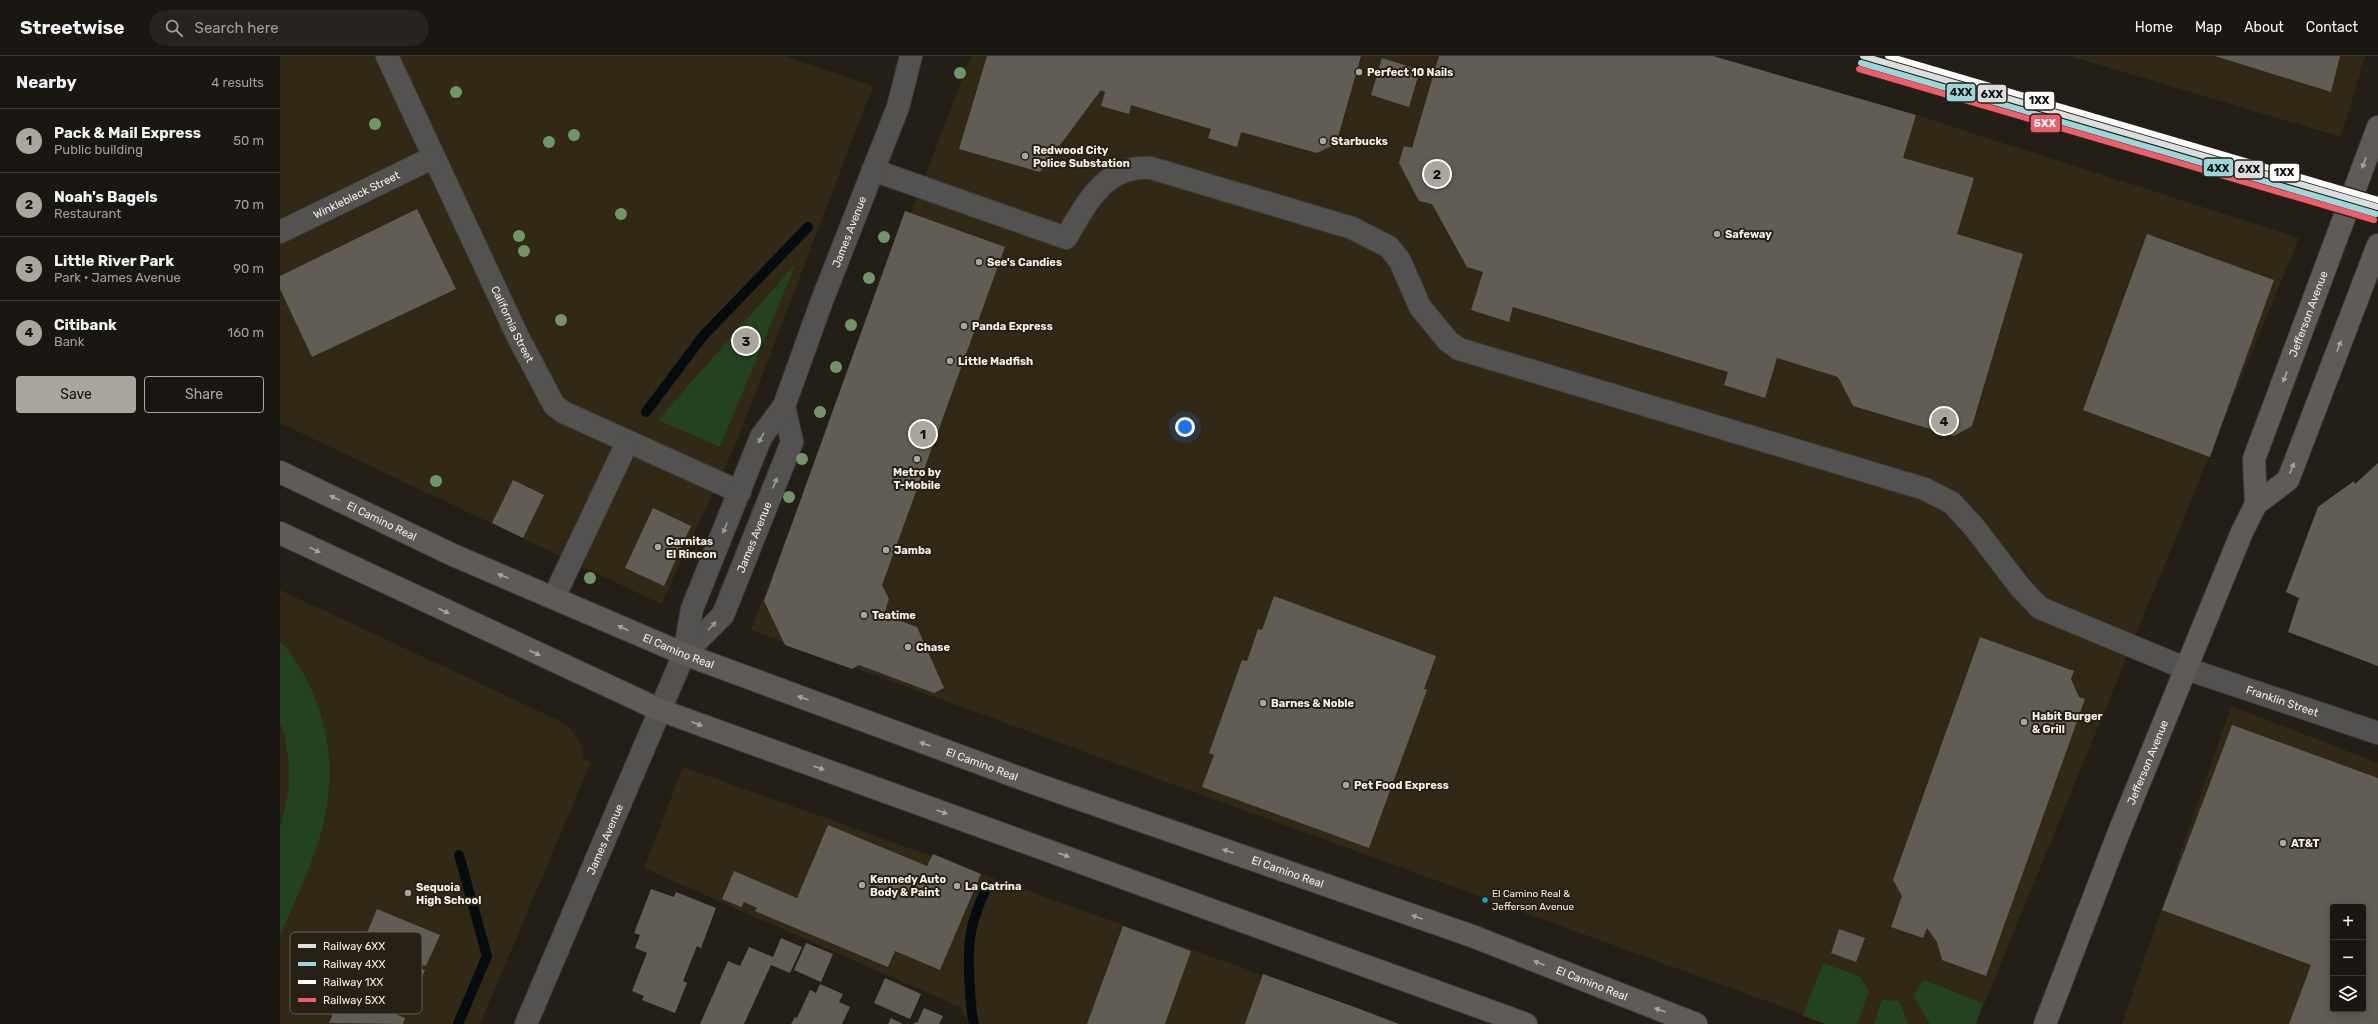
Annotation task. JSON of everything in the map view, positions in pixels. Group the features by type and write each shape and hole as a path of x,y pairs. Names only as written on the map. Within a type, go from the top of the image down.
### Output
{"main road":[{"name":"Jefferson Avenue","path":"2045,1024 2119,832 2240,539 2256,504 2254,459 2378,126"},
{"name":"Jefferson Avenue","path":"2256,504 2288,480 2378,245"},
{"name":"El Camino Real","path":"280,472 454,555 684,654 1036,784 1472,936 1696,1024"},
{"path":"280,533 660,710 1523,1023"}],"street":[{"name":"California Street","path":"387,56 518,337 554,405 563,412 627,443 740,492"},
{"name":"James Avenue","path":"526,1024 684,654 692,609 761,437 784,406 898,107 911,56"},
{"name":"Winklebleck Street","path":"280,232 434,157"},
{"name":"Franklin Street","path":"873,170 1066,238 1081,211 1099,187 1122,171 1136,167 1151,168 1260,199 1352,228 1389,247 1400,261 1420,307 1448,341 1459,349 1925,489 1952,503 1974,527 2020,587 2040,608 2187,669 2378,733"},
{"name":"James Avenue","path":"684,654 723,614 792,442 784,406"},
{"path":"554,598 627,443"}],"shaded area":[{"path":"280,56 784,56 873,86 737,441 661,604 280,423"},
{"path":"971,56 1713,56 1916,115 2299,238 1976,1024 1829,1024 751,630"},
{"path":"2070,56 2365,56 2341,137"},
{"name":"Sequoia High School","path":"280,590 560,721 572,730 581,744 584,759 591,762 480,1024 280,1024"},
{"name":"AT&T","path":"2231,706 2378,763 2378,1024 2122,1024"},
{"path":"683,767 1399,1024 968,1024 960,1007 644,868"}],"green space":[{"path":"796,263 720,447 658,420"},
{"path":"280,641 287,648 298,665 309,684 317,703 327,743 330,772 328,800 314,854 280,936 280,828 289,790 289,764 285,738 280,722"},
{"path":"1823,963 1859,976 1869,991 1857,1024 1825,1024 1803,1016"},
{"path":"1925,980 1983,1003 1976,1024 1930,1024 1913,995"},
{"path":"1882,1000 1899,1001 1908,1024 1874,1024"}],"building":[{"path":"987,56 1361,56 1336,144 1317,153 1241,132 1237,147 1208,138 1211,129 1131,105 1129,114 1101,106 1105,92 1101,90 1040,172 959,149"},
{"path":"1439,56 1713,56 1916,115 1903,158 1974,178 1957,234 2023,254 1972,426 1954,436 1853,406 1838,377 1777,358 1765,398 1724,385 1728,372 1513,307 1509,322 1471,310 1483,272 1467,267 1432,204 1419,201 1399,163 1404,146 1412,148"},
{"path":"2215,56 2340,56 2331,92"},
{"path":"1382,58 1420,70 1409,107 1371,95"},
{"path":"417,209 456,289 312,357 280,289 280,276"},
{"path":"905,211 1005,247 882,585 889,599 884,615 917,627 944,688 934,693 859,665 852,669 785,645 764,601"},
{"path":"2147,234 2274,280 2210,457 2083,410"},
{"path":"2378,463 2378,666 2288,632 2299,598 2286,592 2318,507 2354,481 2355,484"},
{"path":"513,480 544,495 523,538 492,523"},
{"name":"Carnitas El Rincon","path":"653,508 691,526 664,586 625,568"},
{"path":"1274,596 1436,656 1424,689 1427,690 1369,848 1202,787 1214,755 1209,753 1242,660 1247,661 1258,629 1262,630"},
{"path":"1980,637 2074,671 2071,679 2079,697 2085,699 1986,976 1942,960 1937,942 1927,928 1923,938 1891,927 1902,896 1893,880"},
{"name":"AT&T","path":"2232,725 2378,778 2378,1024 2289,1024 2311,965 2162,910"},
{"name":"Kennedy Auto Body & Paint","path":"828,825 927,866 933,854 981,874 940,970 895,951 888,967 755,911 757,908 744,902 741,907 722,899 734,871 797,898"},
{"path":"651,889 674,897 676,892 716,908 701,948 697,946 683,981 687,983 675,1013 642,1000 644,996 632,991 647,953 635,948 640,935 634,933"},
{"path":"377,909 440,935 426,966 422,964 422,932 367,932"},
{"path":"1123,926 1191,951 1165,1024 1087,1024"},
{"path":"1839,929 1865,938 1856,962 1831,953"},
{"path":"781,938 802,947 790,973 771,965 744,1024 700,1024 728,961 740,966 749,947 773,957"},
{"path":"806,943 833,954 821,982 794,970"},
{"path":"422,969 425,970 422,977"},
{"path":"1263,974 1357,1008 1399,1024 1245,1024"},
{"path":"885,978 921,994 910,1019 874,1003"},
{"path":"820,984 843,994 839,1002 850,1007 842,1024 791,1024 795,1017 797,1018 810,990 816,993"},
{"path":"924,1008 943,1016 939,1024 914,1024 915,1022 917,1023"},
{"path":"333,1014 395,1014 405,1018 403,1024 329,1023"},
{"path":"891,1018 903,1024 888,1024"}],"waterway":[{"path":"646,412 703,336 808,227"},
{"path":"458,1024 487,956 459,855"},
{"path":"974,1024 970,990 970,936 976,912 988,885"}],"rail line":[{"name":"6XX","path":"1863,56 2378,207"},
{"name":"1XX","path":"1888,56 2378,200"},
{"name":"4XX","path":"1861,63 2376,214"},
{"name":"5XX","path":"1859,69 2374,220"}],"place":[{"name":"Perfect 10 Nails","path":"1359,72"},
{"name":"Starbucks","path":"1323,141"},
{"name":"Redwood City Police Substation","path":"1025,156"},
{"name":"Noah's Bagels","path":"1437,174"},
{"name":"Safeway","path":"1717,234"},
{"name":"See's Candies","path":"979,262"},
{"name":"Panda Express","path":"964,326"},
{"name":"Little River Park","path":"746,341"},
{"name":"Little Madfish","path":"950,361"},
{"name":"Citibank","path":"1944,421"},
{"name":"Pack & Mail Express","path":"923,434"},
{"name":"Metro by T-Mobile","path":"917,459"},
{"name":"Carnitas El Rincon","path":"658,547"},
{"name":"Jamba","path":"886,550"},
{"name":"Teatime","path":"864,615"},
{"name":"Chase","path":"908,647"},
{"name":"Barnes & Noble","path":"1263,703"},
{"name":"Habit Burger & Grill","path":"2024,722"},
{"name":"Pet Food Express","path":"1346,785"},
{"name":"AT&T","path":"2283,843"},
{"name":"Kennedy Auto Body & Paint","path":"862,885"},
{"name":"La Catrina","path":"957,886"},
{"name":"Sequoia High School","path":"408,893"},
{"name":"El Camino Real & Jefferson Avenue","path":"1485,900"}]}
